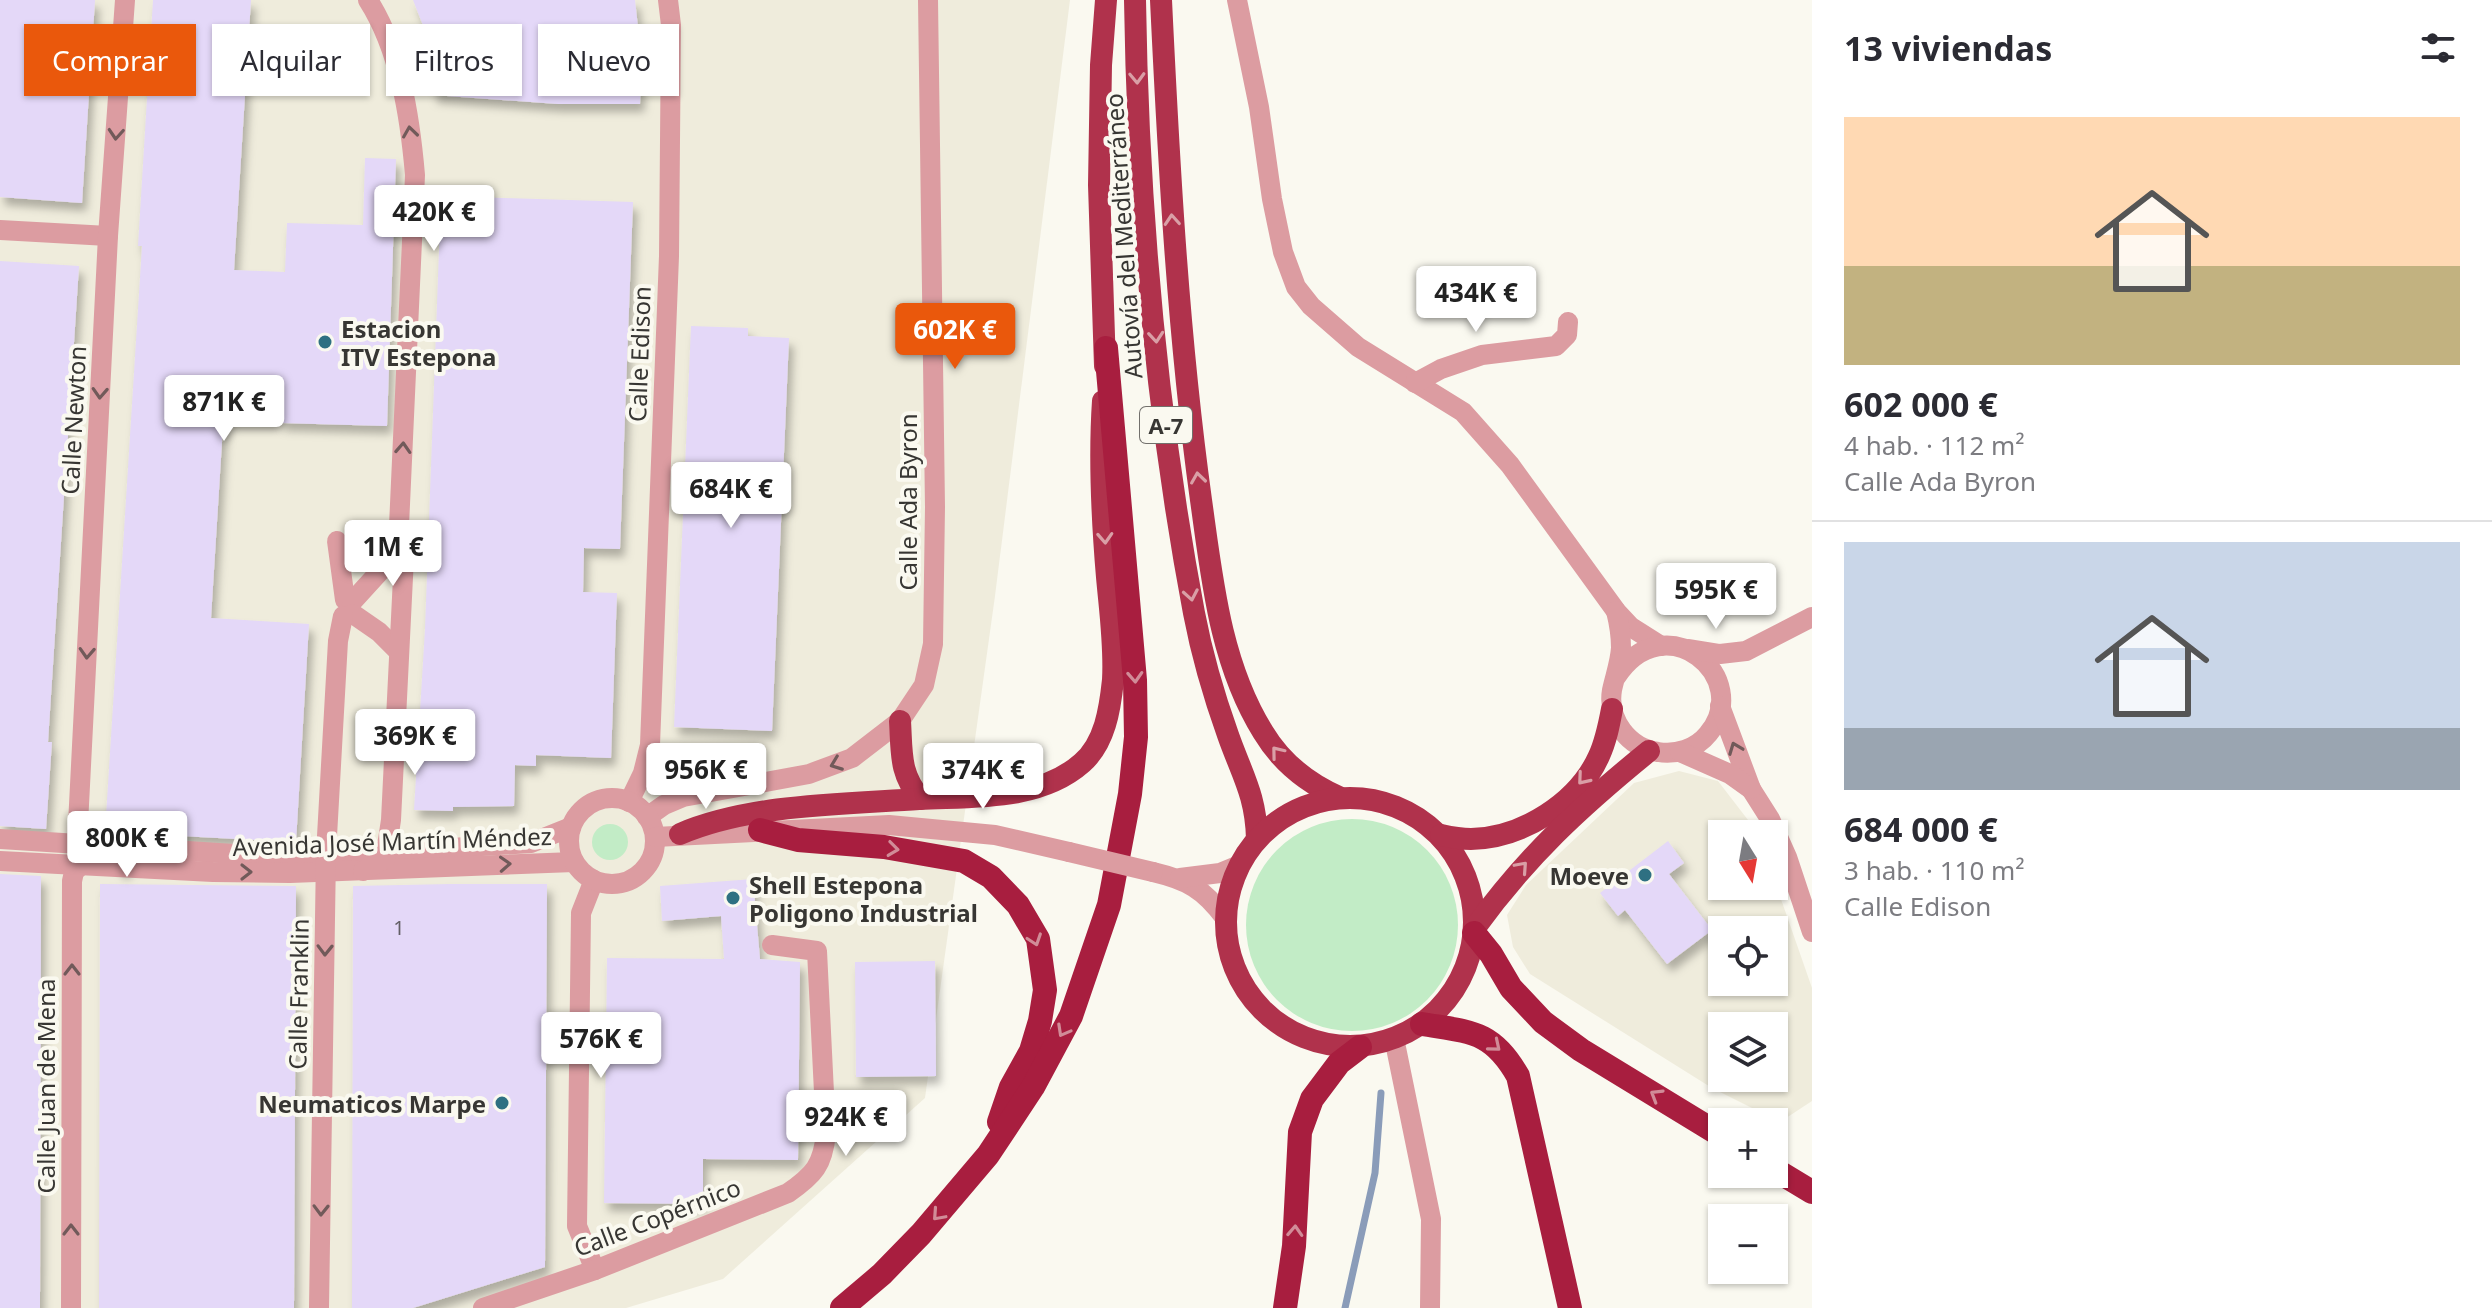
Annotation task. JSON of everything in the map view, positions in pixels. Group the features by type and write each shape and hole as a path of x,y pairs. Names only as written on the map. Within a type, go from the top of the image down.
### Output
{"highway":[{"name":"Autovía del Mediterráneo","path":"680,834 718,820 750,814 1003,794 1036,788 1065,776 1085,762 1099,742 1109,713 1113,678 1101,471 1106,348 1099,185 1101,65 1106,0"},
{"name":"Autovía del Mediterráneo","path":"1135,0 1146,230 1173,488 1209,679 1251,793 1257,839"},
{"name":"Autovía del Mediterráneo","path":"1161,0 1169,179 1180,316 1195,457 1221,619 1234,669 1263,732 1279,756 1298,774 1339,797"},
{"path":"842,1308 882,1274 921,1234 988,1155 1033,1087 1071,1016 1109,905 1130,794 1136,737 1135,680 1106,348"},
{"path":"1441,835 1470,839 1503,835 1527,827 1555,808 1588,775 1598,759 1612,709"},
{"path":"900,721 903,770 909,786 921,799"},
{"path":"1649,751 1540,846 1507,884 1474,931 1511,988 1543,1022 1581,1050 1708,1127"},
{"name":"A-7","path":"1339,797 1372,800 1403,810 1441,835 1461,866 1472,896 1474,931 1469,959 1458,984 1442,1006 1422,1024 1394,1038 1360,1047 1310,1040 1275,1022 1247,993 1230,957 1225,918 1230,883 1237,866 1257,839 1282,818 1310,804 1339,797"},
{"path":"760,830 798,840 884,847 964,861 991,877 1018,905 1038,939 1045,990 1031,1051 1011,1087 988,1155"},
{"path":"1422,1024 1487,1038 1500,1049 1518,1076 1570,1308"},
{"path":"1285,1308 1294,1246 1300,1132 1312,1099 1339,1063 1360,1047"},
{"path":"1788,1177 1812,1192"}],"street":[{"name":"Calle Newton","path":"77,844 108,236 125,0"},
{"path":"363,871 379,864 387,852 399,652 403,546 399,526 415,175 411,132 402,89 382,22 368,0"},
{"name":"Calle Edison","path":"629,802 643,773 650,745 669,256 671,25 668,0"},
{"name":"Calle Ada Byron","path":"647,817 683,797 809,774 852,758 900,721 924,685 933,644 935,507 928,0"},
{"path":"1237,0 1259,107 1272,199 1283,252 1296,287 1311,306 1358,347 1463,412 1510,465 1616,611 1631,627 1661,646"},
{"path":"0,230 108,236"},
{"path":"1415,383 1441,369 1482,355 1556,346 1567,335 1568,322"},
{"path":"337,541 349,608 399,652"},
{"path":"349,608 403,546"},
{"name":"Calle Franklin","path":"319,1308 326,863 338,641 349,608"},
{"path":"1616,611 1621,646 1612,692 1612,709 1624,735 1649,751 1680,752 1730,774 1751,789"},
{"path":"1616,677 1625,663 1638,653 1661,646 1720,654 1746,651 1812,617"},
{"path":"1685,648 1701,657 1712,671 1751,789 1770,819 1787,857 1812,932"},
{"path":"1680,752 1707,735 1716,721 1720,697 1746,651"},
{"path":"615,799 629,802 647,817 655,837 650,861 632,879 619,884 594,880 582,873 570,851 571,827 588,805 615,799"},
{"path":"655,837 889,825 995,835 1180,878 1220,873 1237,866"},
{"name":"Avenida José Martín Méndez","path":"0,861 213,872 326,863 387,852 531,843 571,827"},
{"name":"Avenida José Martín Méndez","path":"0,839 250,855 326,863 363,871 574,862"},
{"name":"Avenida José Martín Méndez","path":"77,844 88,853 179,859 200,864 213,872"},
{"name":"Calle Juan de Mena","path":"71,1308 72,881 80,866"},
{"path":"1180,878 1206,896 1225,918"},
{"path":"594,880 581,913 577,1226 595,1270"},
{"name":"Calle Copérnico","path":"483,1308 595,1270 788,1193 811,1177 824,1154 826,1133 817,951 772,945"},
{"path":"1394,1038 1431,1219 1430,1308"}],"shaded area":[{"path":"0,0 1070,0 995,596 925,1098 723,1279 626,1308 0,1308"},
{"path":"1679,771 1718,781 1748,820 1708,820 1708,900 1781,900 1787,916 1708,916 1708,996 1788,996 1788,919 1812,988 1812,1101 1788,1117 1788,1108 1752,1108 1720,1092 1788,1092 1788,1012 1708,1012 1708,1085 1530,974 1513,947 1507,915 1526,885 1634,783"}],"green space":[{"path":"1352,819 1393,827 1427,850 1450,884 1458,925 1450,966 1427,1000 1393,1023 1352,1031 1311,1023 1277,1000 1254,966 1246,925 1254,884 1277,850 1311,827"},
{"path":"610,824 623,829 628,842 623,855 610,860 597,855 592,842 597,829"}],"building":[{"path":"0,0 95,0 93,24 24,24 24,96 89,96 82,203 0,197"},
{"path":"153,0 251,0 249,24 212,24 212,96 245,96 234,270 285,272 287,223 363,225 365,158 396,159 387,426 280,423 281,412 224,410 211,618 309,624 296,842 105,832 142,246 138,246 147,96 196,96 196,24 152,24"},
{"path":"413,0 635,0 638,24 538,24 538,96 640,96 640,104 558,104 447,96 522,96 522,24 422,24"},
{"path":"441,196 633,202 620,549 584,548 583,592 617,593 611,758 536,755 536,766 515,765 514,806 453,807 453,811 414,810 425,629"},
{"path":"0,261 79,266 48,742 52,742 46,829 0,826"},
{"path":"691,326 748,328 748,336 789,338 772,731 674,727"},
{"path":"1668,841 1684,863 1669,874 1708,925 1708,933 1667,964 1625,910 1618,916 1600,893"},
{"path":"0,874 41,876 40,1308 0,1308"},
{"path":"753,879 760,959 800,962 798,1160 703,1159 703,1204 604,1203 607,958 724,959 721,916 662,921 660,886"},
{"path":"100,884 296,886 294,1308 99,1308"},
{"path":"547,884 545,1267 413,1308 352,1308 353,886"},
{"path":"935,961 936,1076 856,1077 855,962"}],"waterway":[{"path":"1345,1308 1375,1173 1381,1093"}],"place":[{"name":"Estacion ITV Estepona","path":"325,342"},
{"name":"Moeve","path":"1645,875"},
{"name":"Shell Estepona Poligono Industrial","path":"733,898"},
{"name":"Neumaticos Marpe","path":"502,1103"}]}
